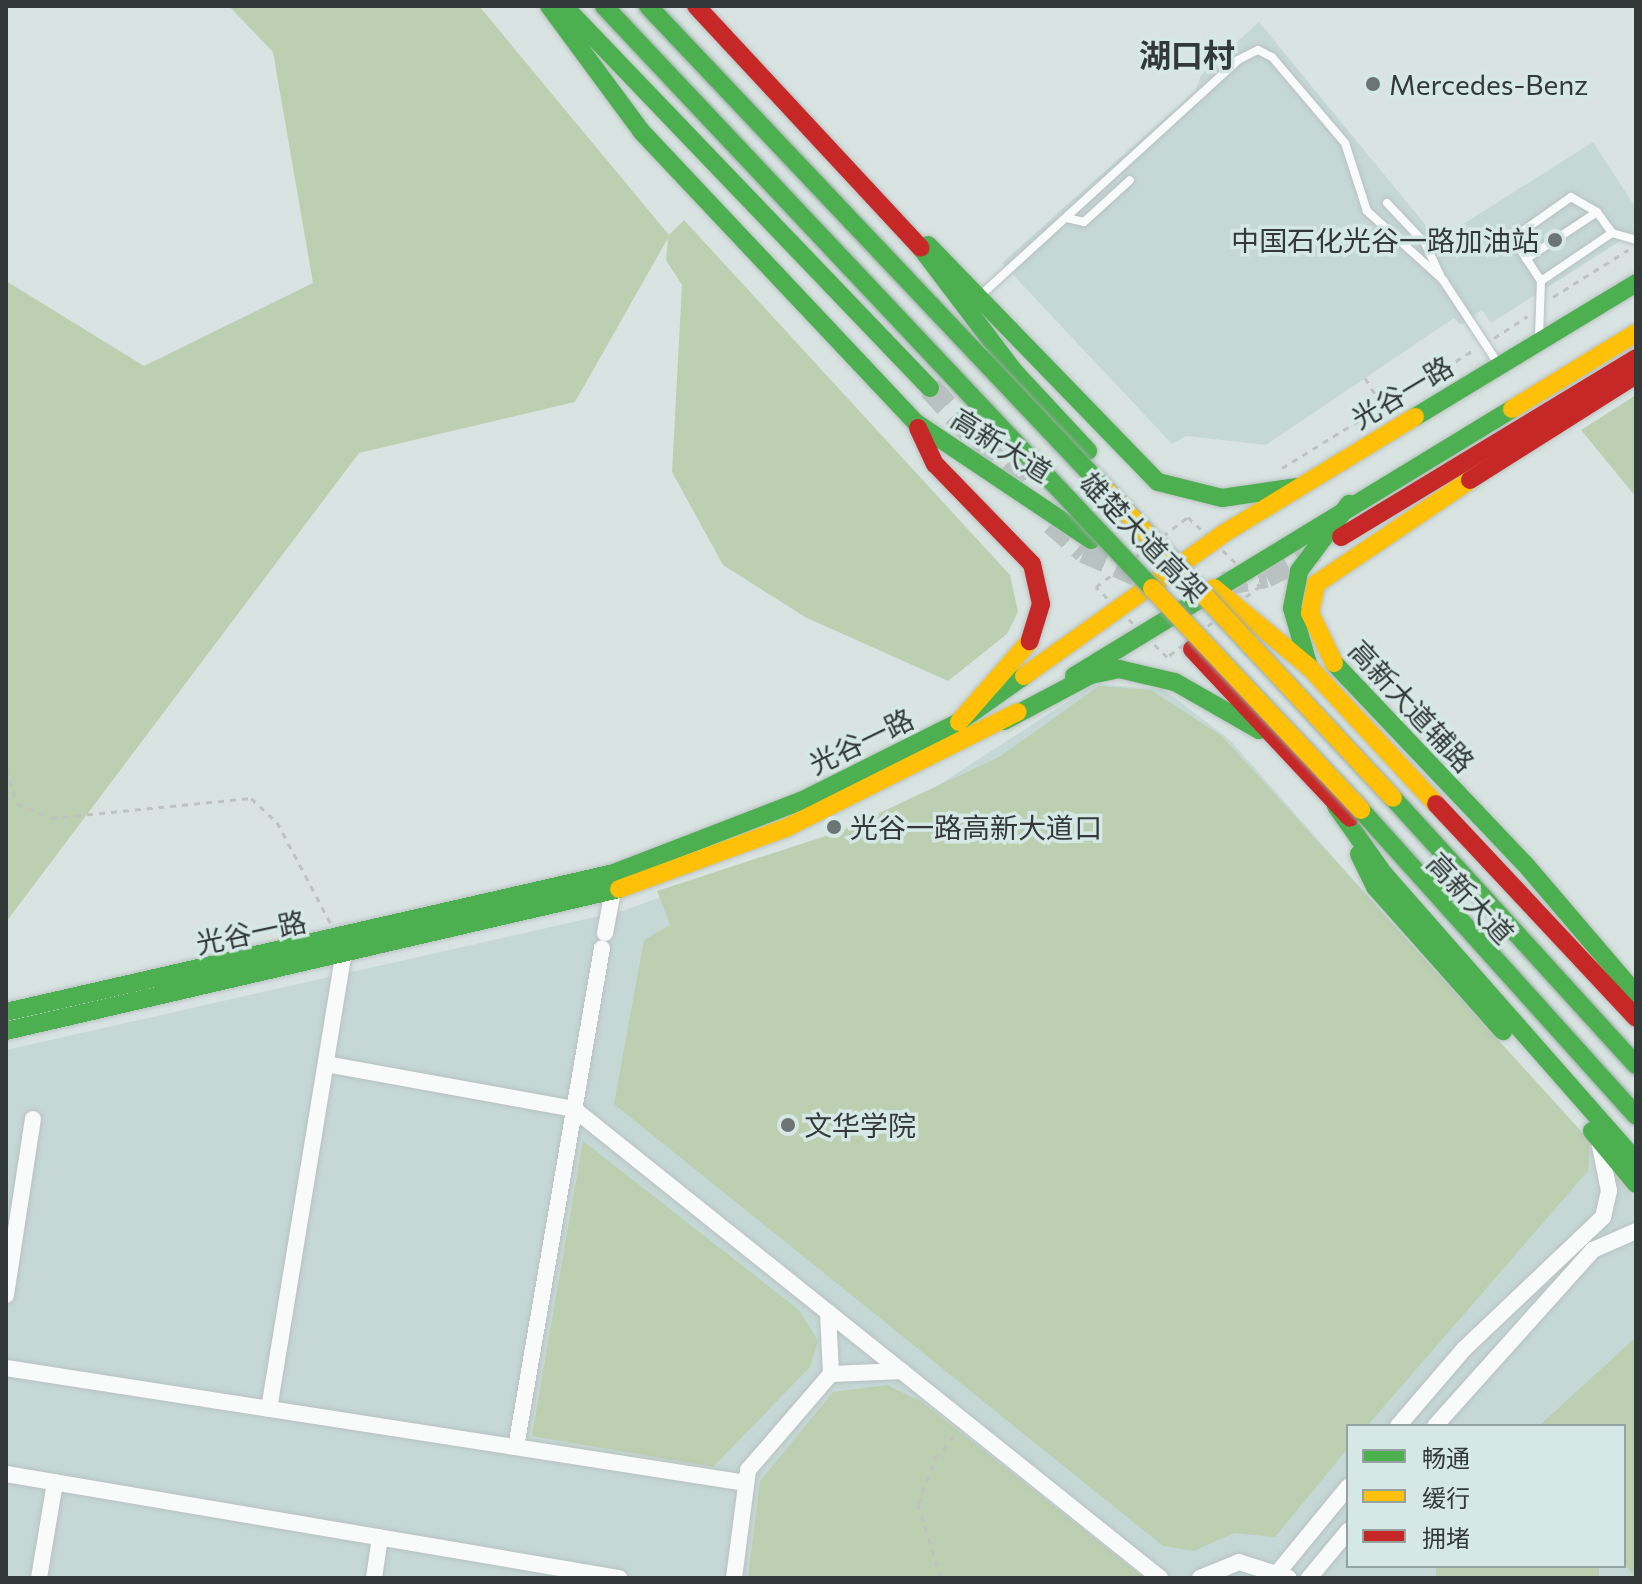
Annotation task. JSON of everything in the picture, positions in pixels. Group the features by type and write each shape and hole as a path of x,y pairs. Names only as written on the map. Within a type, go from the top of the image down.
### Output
{"main road":[{"name":"高新大道","path":"549,6 641,131 915,422 1082,530 1336,806 1398,861 1636,1128"},
{"path":"564,6 930,388"},
{"name":"雄楚大道高架","path":"604,6 1375,823 1636,1115"},
{"name":"雄楚大道高架","path":"648,6 1302,697 1636,1065"},
{"name":"高新大道","path":"696,6 903,225 1057,418 1636,1051"},
{"path":"903,225 982,294 1158,482 1222,498 1297,487"},
{"name":"光谷一路","path":"6,1012 341,950 695,844 873,769 959,722 1187,559 1297,487 1636,283"},
{"name":"光谷一路","path":"6,1031 341,950 613,891 786,828 1004,721 1356,500 1636,333"},
{"path":"1341,537 1636,363"},
{"name":"高新大道辅路","path":"1636,363 1348,557 1316,584 1310,613 1323,652 1525,864 1636,994"},
{"path":"1003,480 1057,475 1067,455 1057,418"},
{"path":"915,422 935,464 1032,564 1041,604 1031,640 959,722"},
{"path":"1342,461 1325,480 1323,495 1356,500"},
{"path":"1309,667 1293,622 1299,571 1319,534 1356,500"},
{"path":"1214,588 1309,667 1511,877 1636,1018"},
{"path":"1048,656 1080,654 1068,680"},
{"path":"1004,721 1091,675 1119,669 1175,682 1269,734"},
{"path":"1386,775 1353,772 1352,809 1398,861"},
{"path":"1336,806 1384,874 1636,1161"},
{"path":"1336,806 1375,887 1636,1184"}],"street":[{"path":"516,1447 613,891"},
{"path":"269,1409 326,1064 341,950"},
{"path":"326,1064 574,1109 1160,1578"},
{"path":"6,1295 33,1119"},
{"path":"1400,1424 1464,1349 1603,1217 1609,1191 1599,1139"},
{"path":"1437,1424 1593,1250 1636,1231"},
{"path":"734,1578 748,1470 831,1374 828,1312"},
{"path":"6,1368 746,1483"},
{"path":"831,1374 902,1371"},
{"path":"6,1474 619,1578"},
{"path":"39,1578 55,1482"},
{"path":"1200,1578 1239,1562 1284,1574 1346,1490"},
{"path":"1309,1578 1346,1533"},
{"path":"374,1578 380,1537"}],"lane":[{"path":"982,294 1238,60 1258,50 1272,57 1345,143 1367,211 1443,280"},
{"path":"1067,218 1084,222 1130,180"},
{"path":"1539,342 1541,281 1513,238 1571,197 1597,212 1612,233 1636,240"},
{"path":"1387,203 1425,243 1443,280 1500,366"},
{"path":"1526,259 1597,212"},
{"path":"1541,281 1612,233"}],"path":[{"path":"1555,296 1620,254"},
{"path":"1505,331 1519,321"},
{"path":"1273,473 1469,353"},
{"path":"1365,378 1379,400"},
{"path":"6,768 17,803 51,818 251,798 277,822 341,950"},
{"path":"941,1578 918,1504 935,1459 965,1422"}],"shaded area":[{"path":"1259,22 1438,240 1593,142 1636,208 1636,231 1491,323 1482,310 1460,325 1454,318 1266,445 1186,436 1172,444 1002,263 1196,90 1201,75"},
{"name":"文华学院","path":"1095,684 1163,689 1230,740 1636,1200 1636,1578 6,1578 6,1050 622,911 897,812"}],"green space":[{"path":"229,6 479,6 669,235 684,220 1010,575 1018,612 1007,634 948,681 805,617 723,565 672,472 682,285 666,260 668,238 575,402 359,453 6,922 6,281 144,366 313,283 273,52"},
{"path":"1636,395 1636,497 1581,430"},
{"path":"1099,686 1151,690 1222,736 1590,1141 1588,1171 1369,1424 1346,1424 1346,1450 1275,1537 1234,1533 1194,1551 1163,1546 614,1104 644,940 670,925 657,891 841,831 999,757"},
{"path":"583,1141 799,1310 818,1341 810,1367 713,1467 532,1436"},
{"path":"1636,1337 1636,1578 1626,1566 1626,1424 1541,1424"},
{"path":"887,1385 922,1402 1144,1578 748,1578 760,1481 833,1392"},
{"path":"1436,1568 1599,1568 1599,1578 1436,1578"}],"tunnel":[{"path":"930,388 1020,487"},
{"path":"1052,523 1084,551 1136,574"},
{"path":"1223,584 1266,576 1316,550"}],"traffic: fast":[{"path":"549,6 641,131 915,422 1091,540"},
{"path":"564,6 930,388"},
{"path":"604,6 1152,588"},
{"path":"648,6 1103,487"},
{"path":"928,245 1158,482 1222,498 1297,487"},
{"path":"921,248 1014,371 1088,451"},
{"path":"1415,417 1636,283"},
{"path":"1074,676 1512,409"},
{"path":"1309,667 1292,608 1299,571 1349,504"},
{"path":"1334,663 1525,864 1636,994"},
{"path":"1004,721 1091,675 1119,669 1175,682 1259,730"},
{"path":"6,1012 614,873 801,801 959,722 1024,676"},
{"path":"1393,798 1636,1065"},
{"path":"1336,806 1384,874 1636,1161"},
{"path":"1361,810 1636,1115"},
{"path":"1359,854 1375,887 1503,1031"},
{"path":"6,1031 619,889"},
{"path":"1592,1131 1636,1184"}],"traffic: slow":[{"path":"1512,409 1636,333"},
{"path":"1024,676 1223,534 1415,417"},
{"path":"1334,663 1310,613 1316,584 1470,480"},
{"path":"1103,487 1393,798"},
{"path":"1152,588 1361,810"},
{"path":"1214,588 1309,667 1436,804"},
{"path":"959,722 1030,641"},
{"path":"619,889 786,828 1018,712"}],"traffic: jam":[{"path":"696,6 921,248"},
{"path":"1341,537 1636,358"},
{"path":"1470,480 1636,375"},
{"path":"918,428 935,464 1032,564 1041,604 1030,641"},
{"path":"1192,649 1350,818"},
{"path":"1436,804 1636,1018"}],"place":[{"name":"Mercedes-Benz","path":"1373,84"},
{"name":"中国石化光谷一路加油站","path":"1555,240"},
{"name":"光谷一路高新大道口","path":"834,827"},
{"name":"文华学院","path":"788,1125"}],"district":[{"name":"湖口村","path":"1187,54"}]}
